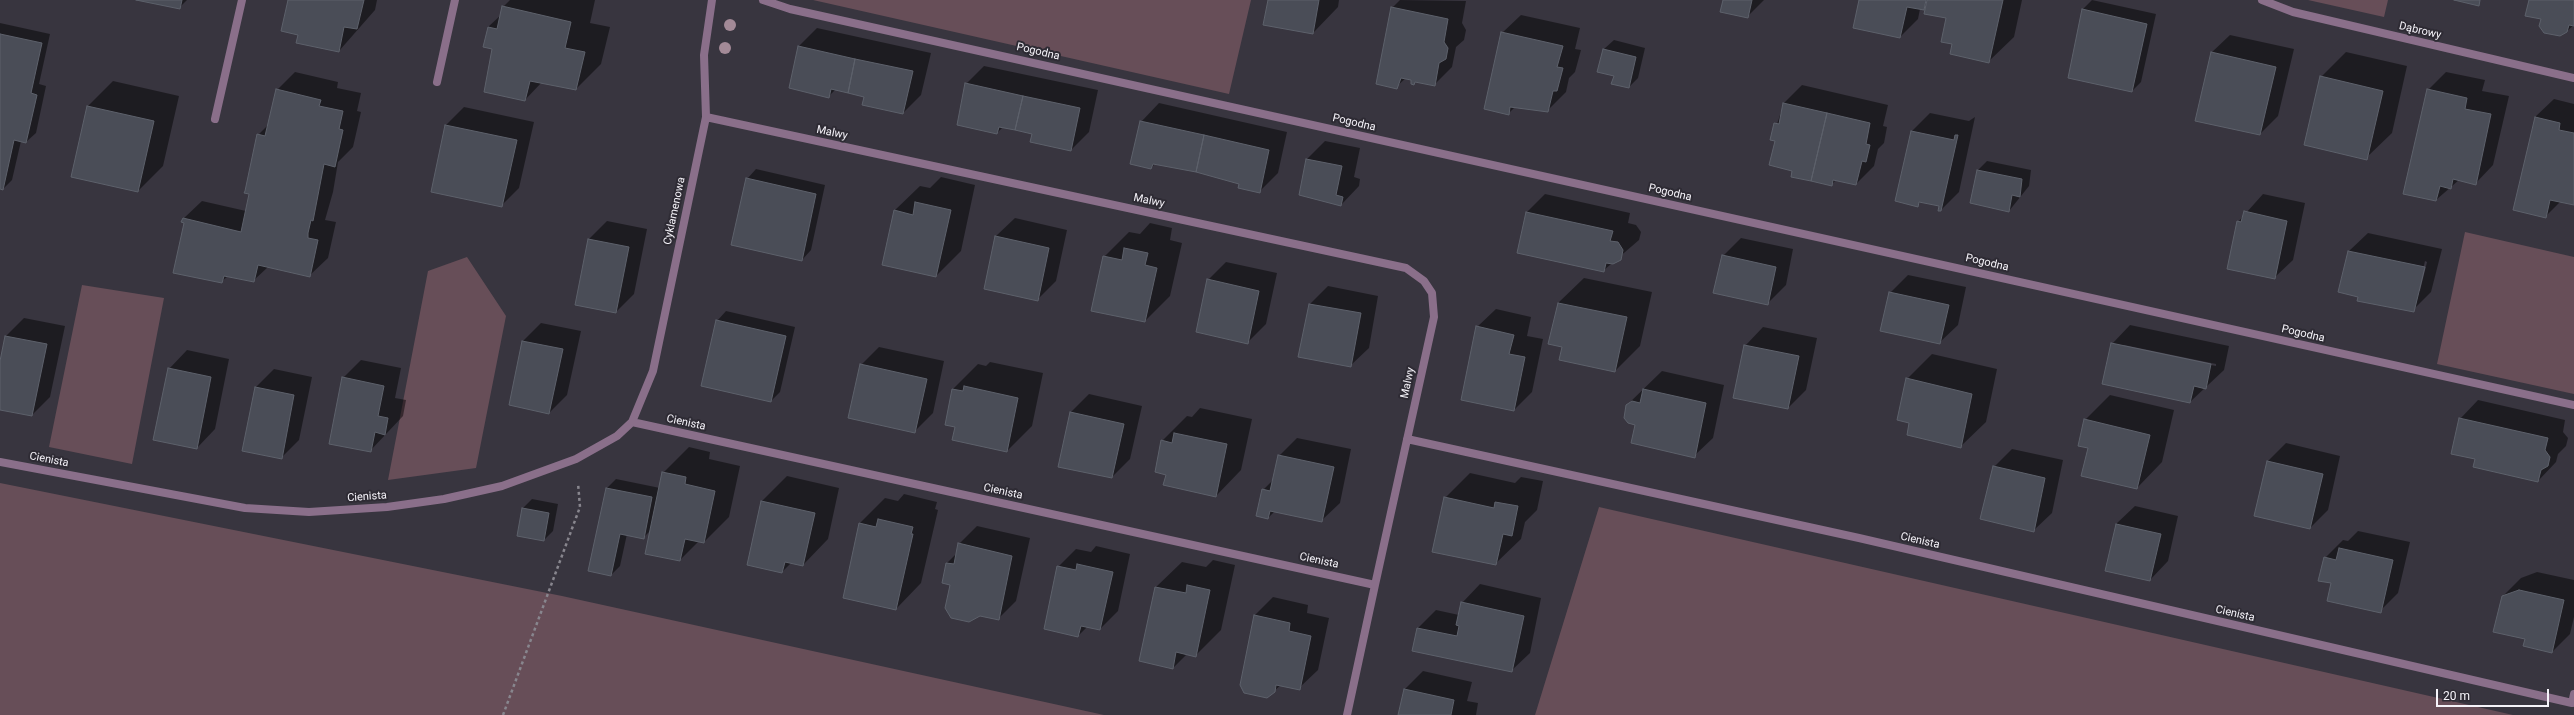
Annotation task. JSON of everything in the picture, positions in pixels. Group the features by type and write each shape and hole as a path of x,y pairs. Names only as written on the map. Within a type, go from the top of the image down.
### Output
{"street":[{"path":"215,119 242,0"},
{"path":"437,82 455,0"},
{"name":"Cyklamenowa","path":"632,422 653,371 706,117 704,55 712,0"},
{"name":"Pogodna","path":"763,0 806,12 2574,405"},
{"name":"Dąbrowy","path":"2262,0 2293,12 2574,78"},
{"name":"Malwy","path":"706,117 1406,268 1424,281 1432,293 1434,317 1407,438"},
{"name":"Cienista","path":"0,462 245,508 309,512 380,508 444,499 502,486 544,472 603,445 632,422 1375,585"},
{"path":"1347,715 1407,438"},
{"name":"Cienista","path":"1407,438 1859,538 2572,703 2574,694"}],"path":[{"path":"503,715 580,507"}],"shaded area":[{"path":"813,0 1251,0 1229,94"},
{"path":"2308,0 2388,0 2384,17"},
{"path":"2465,232 2574,257 2574,394 2437,364"},
{"path":"467,257 506,316 476,468 388,480 428,271"},
{"path":"82,285 164,298 132,464 49,447"},
{"path":"0,483 562,596 1104,715 0,715"},
{"path":"1599,507 2513,715 1535,715"}],"building":[{"path":"136,0 182,0 180,9"},
{"path":"288,0 364,0 357,29 344,27 339,52 296,43 298,35 281,31"},
{"path":"1268,0 1319,0 1313,34 1263,25"},
{"path":"1723,0 1752,0 1748,18 1720,12"},
{"path":"1859,0 1926,0 1924,10 1907,7 1900,38 1853,28"},
{"path":"1927,0 2003,0 1989,63 1950,54 1952,44 1941,42 1946,18 1924,14"},
{"path":"2454,0 2480,0 2479,6"},
{"path":"2529,0 2574,0 2574,26 2569,25 2567,32 2560,36 2544,33 2539,26 2541,19 2525,16"},
{"path":"502,6 571,22 565,48 585,52 576,90 530,81 525,101 484,92 492,49 483,47 488,27 497,29"},
{"path":"1391,7 1448,19 1444,42 1448,48 1446,59 1439,63 1435,86 1415,82 1414,85 1411,84 1411,80 1401,78 1397,89 1376,84"},
{"path":"2082,9 2147,24 2132,92 2068,78"},
{"path":"1501,32 1563,46 1557,67 1563,68 1557,91 1553,91 1548,112 1510,107 1509,115 1484,109"},
{"path":"0,34 42,43 31,93 37,95 26,143 14,140 3,190 0,189"},
{"path":"798,46 855,59 848,93 831,89 829,98 789,88"},
{"path":"1603,49 1636,57 1629,88 1611,84 1614,76 1597,72"},
{"path":"2211,52 2276,67 2260,135 2195,121"},
{"path":"855,59 913,71 903,114 862,105 864,97 848,93"},
{"path":"2320,76 2383,91 2367,160 2304,145"},
{"path":"965,83 1023,96 1015,130 999,127 997,134 957,125"},
{"path":"276,89 321,100 319,106 343,111 339,129 343,130 335,167 324,164 313,221 311,220 308,233 308,238 318,240 310,277 258,265 254,282 224,276 222,283 173,273 184,223 181,222 183,218 241,232 249,194 244,193 257,134 265,136"},
{"path":"2427,89 2467,98 2465,109 2491,114 2476,185 2453,179 2451,189 2440,186 2436,201 2403,194"},
{"path":"1023,96 1080,108 1071,151 1030,142 1032,134 1015,130"},
{"path":"1783,103 1827,113 1811,181 1791,177 1792,171 1769,165 1775,141 1770,140 1774,123 1779,124"},
{"path":"87,106 154,121 138,192 71,177"},
{"path":"1827,113 1870,123 1866,144 1870,145 1866,162 1862,161 1856,185 1833,180 1832,186 1811,181"},
{"path":"2535,117 2560,123 2559,130 2574,133 2574,205 2550,200 2546,218 2513,210"},
{"path":"1140,121 1204,135 1196,172 1153,164 1151,169 1130,164"},
{"path":"445,125 517,140 502,207 431,192"},
{"path":"1911,131 1954,140 1955,135 1958,135 1941,211 1938,211 1939,206 1919,202 1918,207 1895,201"},
{"path":"1204,135 1269,150 1260,193 1238,188 1239,184 1196,172"},
{"path":"1306,159 1342,166 1336,195 1343,197 1341,206 1299,195"},
{"path":"1977,170 2022,179 2020,197 2012,195 2009,212 1970,203"},
{"path":"746,178 816,194 802,261 731,245"},
{"path":"915,202 951,210 936,277 882,265 894,210 913,215"},
{"path":"2244,211 2287,221 2275,279 2227,269 2237,221 2241,222"},
{"path":"1526,212 1613,231 1610,241 1618,242 1623,250 1621,260 1613,264 1606,263 1604,272 1517,253"},
{"path":"995,236 1049,248 1038,301 984,289"},
{"path":"588,239 629,247 616,313 575,305"},
{"path":"1124,248 1148,253 1145,265 1157,268 1145,322 1091,311 1103,256 1122,260"},
{"path":"2348,251 2425,267 2414,312 2357,301 2358,297 2338,292"},
{"path":"1722,255 1776,267 1768,305 1713,293"},
{"path":"1207,279 1259,291 1248,344 1196,332"},
{"path":"1889,292 1949,305 1940,344 1880,331"},
{"path":"1558,303 1627,317 1615,372 1559,360 1562,347 1548,344"},
{"path":"1309,304 1361,313 1351,367 1298,357"},
{"path":"716,320 786,336 771,402 701,386"},
{"path":"1476,326 1514,335 1509,354 1525,357 1514,411 1461,400"},
{"path":"5,336 47,344 32,416 0,410 0,361"},
{"path":"522,341 563,349 549,414 509,405"},
{"path":"2111,343 2211,364 2206,389 2194,386 2190,403 2102,384"},
{"path":"1744,345 1799,356 1788,409 1733,398"},
{"path":"860,364 927,379 915,433 848,418"},
{"path":"168,368 211,377 197,449 153,440"},
{"path":"342,377 384,386 378,416 388,418 385,435 375,432 371,452 329,444"},
{"path":"1906,378 1972,394 1961,448 1907,435 1909,423 1897,420"},
{"path":"964,386 1018,398 1007,452 952,440 955,427 945,425 952,389 963,391"},
{"path":"255,387 294,395 282,459 242,451"},
{"path":"1643,389 1706,403 1695,458 1631,443 1635,425 1628,423 1624,418 1626,405 1632,401 1640,403"},
{"path":"1070,412 1124,424 1112,478 1058,467"},
{"path":"2459,418 2548,438 2545,450 2550,457 2548,466 2541,470 2538,482 2473,467 2475,459 2451,454"},
{"path":"2084,419 2150,435 2137,489 2081,476 2088,448 2078,446"},
{"path":"1174,433 1227,444 1216,497 1163,485 1166,475 1155,472 1161,440 1172,443"},
{"path":"1278,455 1334,467 1322,522 1270,511 1268,519 1256,516 1262,489 1270,491"},
{"path":"2267,461 2323,474 2310,529 2254,516"},
{"path":"1993,466 2045,478 2034,532 1980,519"},
{"path":"662,472 686,477 685,484 715,491 704,543 685,539 680,561 645,554"},
{"path":"606,488 652,497 644,539 620,534 611,576 588,571"},
{"path":"1444,497 1494,508 1495,502 1518,506 1512,536 1503,534 1496,565 1432,552"},
{"path":"761,501 815,513 803,566 785,562 782,573 747,565"},
{"path":"522,508 549,513 544,541 517,536"},
{"path":"878,519 913,527 911,534 913,534 896,610 843,598 859,523 876,527"},
{"path":"2116,524 2161,534 2150,581 2105,571"},
{"path":"958,543 1012,556 999,620 980,616 969,622 951,618 945,608 950,585 942,583 946,563 954,564"},
{"path":"2339,548 2393,560 2381,613 2327,601 2331,583 2318,581 2324,557 2336,560"},
{"path":"1077,564 1113,572 1100,630 1081,626 1078,637 1044,629 1057,566 1076,570"},
{"path":"1187,585 1210,590 1196,657 1176,652 1173,669 1139,661 1155,587 1186,593"},
{"path":"2519,590 2564,600 2552,653 2523,646 2525,639 2493,632 2502,596"},
{"path":"1461,602 1524,616 1512,672 1412,651 1417,628 1457,636 1459,626 1456,625"},
{"path":"1254,615 1290,623 1289,631 1311,636 1300,690 1276,685 1275,692 1267,698 1244,693 1240,685"},
{"path":"1404,689 1454,700 1451,715 1398,715"}]}
